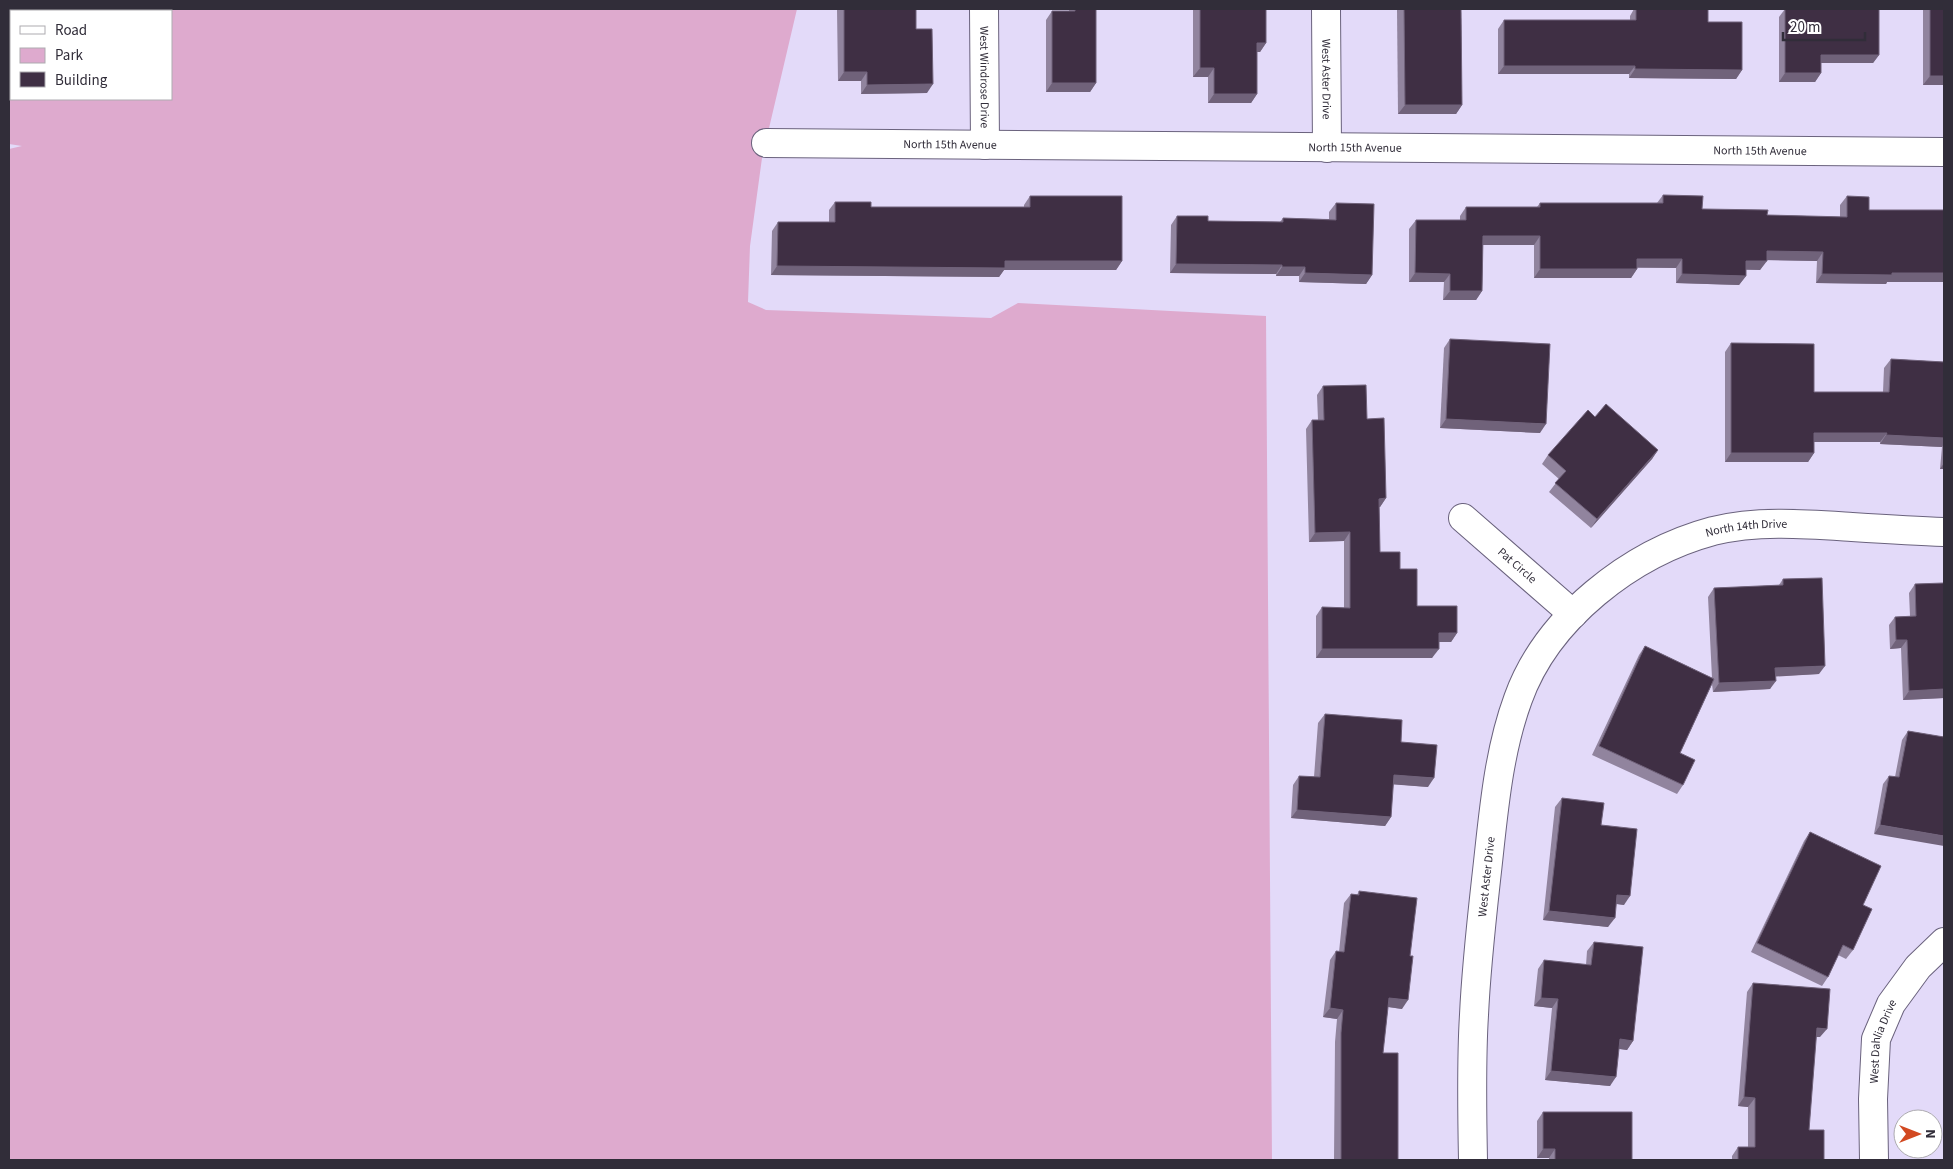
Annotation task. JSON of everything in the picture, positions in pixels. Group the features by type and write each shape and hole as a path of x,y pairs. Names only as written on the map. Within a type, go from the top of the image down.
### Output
{"street":[{"name":"West Windrose Drive","path":"984,9 985,145"},
{"name":"West Aster Drive","path":"1326,9 1327,148"},
{"name":"North 15th Avenue","path":"766,143 1944,152"},
{"name":"Pat Circle","path":"1462,518 1573,614"},
{"name":"North 14th Drive","path":"1573,614 1607,582 1640,561 1681,542 1713,531 1763,524 1796,523 1944,532"},
{"name":"West Aster Drive","path":"1472,1160 1474,1017 1480,940 1501,761 1518,697 1533,668 1550,642 1573,614"},
{"name":"West Dahlia Drive","path":"1874,1160 1873,1099 1876,1039 1891,1004 1918,967 1944,942"}],"green space":[{"path":"9,9 797,9 762,158 750,246 748,302 766,310 991,318 1018,303 1266,316 1272,1160 9,1160 9,149 22,146 9,144"}],"building":[{"path":"844,9 916,9 916,29 932,29 933,84 867,85 867,72 844,72"},
{"path":"1075,9 1096,9 1096,83 1052,83 1052,11 1075,11"},
{"path":"1200,9 1266,9 1266,43 1257,43 1257,94 1214,94 1214,68 1200,68"},
{"path":"1404,9 1461,9 1462,105 1405,105"},
{"path":"1636,9 1708,9 1708,22 1742,22 1742,70 1635,69 1635,66 1504,66 1504,20 1636,20"},
{"path":"1785,9 1879,9 1879,55 1821,55 1821,73 1785,73"},
{"path":"1930,9 1944,9 1944,76 1930,76"},
{"path":"1663,195 1703,196 1702,209 1768,210 1767,215 1847,217 1847,196 1869,197 1869,210 1944,210 1944,273 1892,273 1892,275 1822,274 1823,252 1767,251 1767,261 1746,261 1746,276 1682,274 1682,259 1637,259 1637,269 1540,269 1540,236 1483,236 1482,291 1450,291 1450,274 1415,273 1416,220 1466,220 1466,207 1540,207 1540,203 1663,203"},
{"path":"1030,196 1122,196 1122,261 1005,261 1005,268 777,266 778,222 835,222 835,202 871,202 871,207 1030,207"},
{"path":"1336,203 1374,204 1372,275 1305,273 1305,267 1282,267 1282,265 1176,264 1177,216 1208,216 1208,221 1283,222 1283,218 1336,220"},
{"path":"1450,339 1550,344 1546,424 1446,419"},
{"path":"1731,343 1814,344 1814,392 1889,392 1891,359 1944,362 1944,438 1886,435 1887,433 1814,433 1814,453 1731,453"},
{"path":"1366,385 1367,419 1384,418 1386,498 1379,499 1380,552 1400,552 1400,569 1417,569 1417,606 1457,606 1457,633 1439,633 1439,649 1322,649 1322,607 1350,608 1350,532 1315,533 1312,420 1324,420 1323,386"},
{"path":"1606,404 1658,450 1597,519 1555,483 1566,471 1548,455 1588,410 1595,417"},
{"path":"1822,578 1825,666 1775,668 1776,681 1719,683 1714,588 1783,585 1783,579"},
{"path":"1944,583 1944,689 1909,691 1907,640 1896,640 1895,617 1916,616 1915,584"},
{"path":"1645,646 1714,679 1680,753 1695,760 1683,785 1599,746"},
{"path":"1325,714 1402,720 1401,742 1437,745 1434,778 1394,775 1391,817 1297,810 1299,776 1320,777"},
{"path":"1908,731 1944,737 1944,836 1880,825 1889,776 1899,777"},
{"path":"1562,798 1604,803 1601,825 1637,829 1630,896 1617,895 1615,918 1549,911"},
{"path":"1810,832 1881,866 1863,905 1872,909 1853,950 1843,945 1828,977 1757,943"},
{"path":"1359,891 1417,898 1410,956 1413,956 1408,1000 1389,998 1383,1053 1398,1053 1398,1160 1341,1160 1341,1033 1343,1010 1330,1008 1336,951 1344,952 1351,894 1359,895"},
{"path":"1594,942 1643,947 1633,1041 1620,1039 1616,1077 1551,1071 1558,999 1541,998 1544,960 1591,965"},
{"path":"1753,983 1830,989 1827,1029 1817,1028 1809,1130 1824,1130 1824,1160 1738,1160 1738,1147 1755,1147 1755,1098 1744,1097"},
{"path":"1543,1112 1632,1112 1632,1160 1555,1160 1555,1149 1543,1149"}]}
